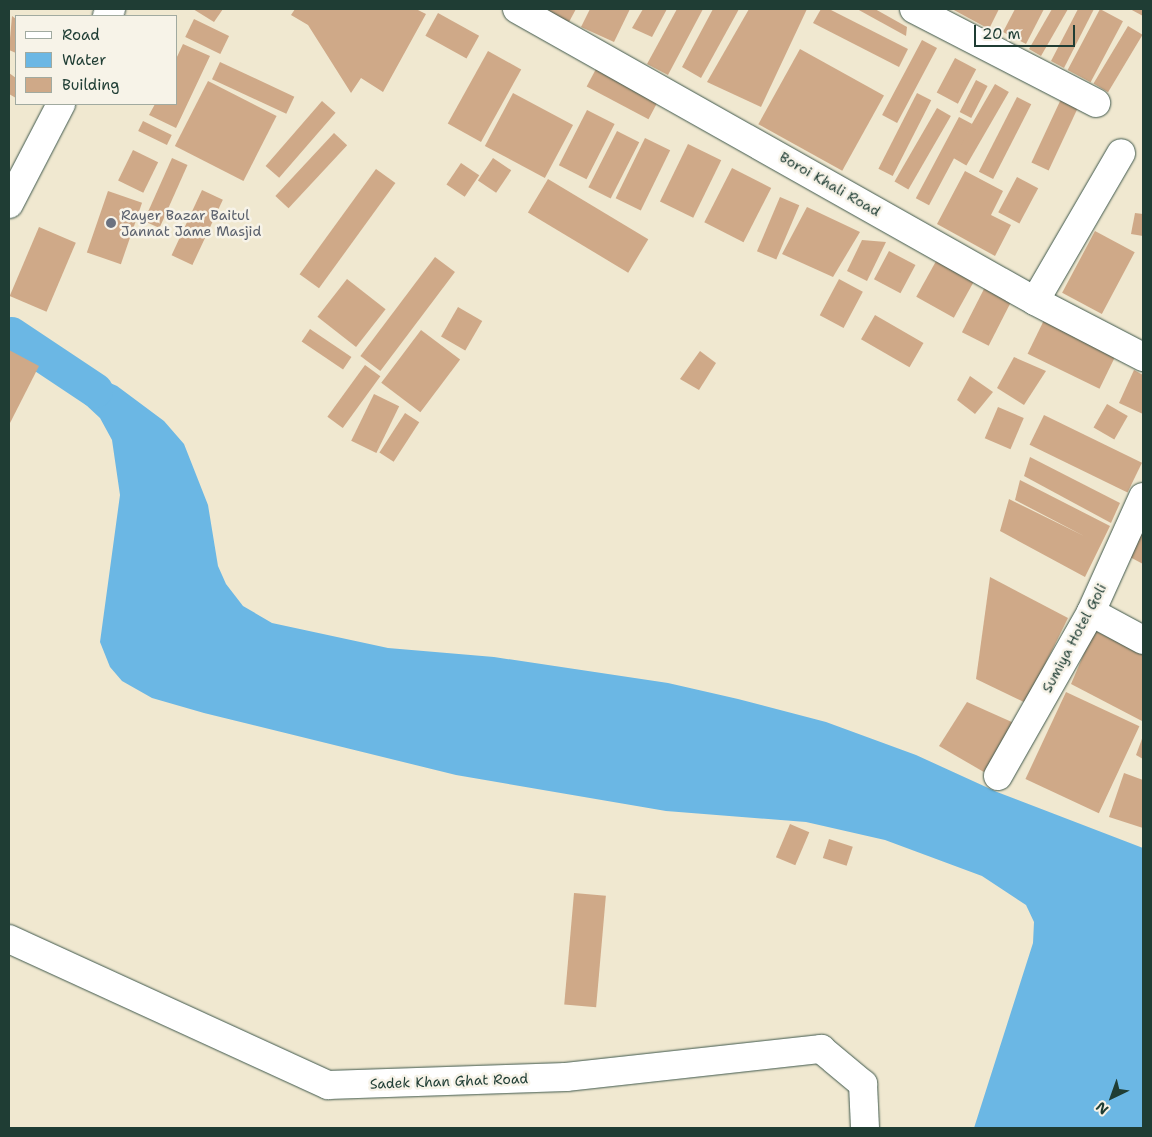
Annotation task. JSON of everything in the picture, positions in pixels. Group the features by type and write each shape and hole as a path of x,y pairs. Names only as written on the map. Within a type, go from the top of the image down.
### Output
{"main road":[{"name":"Boroi Khali Road","path":"518,9 1035,301 1143,357"},
{"path":"914,9 1096,103"},
{"path":"9,204 60,105"},
{"path":"1035,301 1121,153"},
{"name":"Sumiya Hotel Goli","path":"998,776 1091,612 1143,497"},
{"path":"1091,612 1143,640"},
{"name":"Sadek Khan Ghat Road","path":"9,939 328,1086 566,1078 821,1049 864,1084 864,1128"}],"water":[{"path":"60,361 117,386 164,421 184,444 208,505 218,566 226,584 243,606 272,623 388,648 494,657 668,683 738,699 826,722 916,755 997,792 1143,848 1143,1128 974,1128 1033,943 1034,922 1026,905 982,876 885,840 806,822 666,811 456,775 204,713 152,698 122,681 110,667 100,642 120,495 112,440 100,418 57,378 53,370 54,363"}],"building":[{"path":"193,9 223,9 214,22"},
{"path":"295,9 416,9 426,14 383,92 361,78 351,93 308,25 291,15"},
{"path":"543,9 576,9 569,22"},
{"path":"590,9 630,9 614,42 581,27"},
{"path":"643,9 667,9 652,37 632,28"},
{"path":"677,9 703,9 668,75 647,64"},
{"path":"713,9 739,9 701,78 682,67"},
{"path":"749,9 807,9 761,107 707,82"},
{"path":"821,9 829,9 908,49 899,67 813,23"},
{"path":"857,9 875,9 907,27 906,36"},
{"path":"952,9 999,9 989,29"},
{"path":"1015,9 1044,9 1026,44 1003,32"},
{"path":"1052,9 1068,9 1041,56 1029,49"},
{"path":"1078,9 1094,9 1064,68 1051,61"},
{"path":"1100,9 1123,21 1091,82 1068,70"},
{"path":"1130,9 1143,9 1143,16"},
{"path":"438,13 479,36 467,59 425,36"},
{"path":"12,16 15,18 15,53 9,50"},
{"path":"194,19 229,36 220,54 185,37"},
{"path":"1128,26 1143,35 1108,92 1093,83"},
{"path":"922,40 937,48 897,123 882,115"},
{"path":"183,44 210,56 176,128 149,115 154,105 178,105 178,55"},
{"path":"800,49 884,96 842,171 758,124"},
{"path":"488,51 521,69 481,142 448,124"},
{"path":"955,58 976,69 958,104 937,92"},
{"path":"220,62 294,97 286,114 212,79"},
{"path":"597,67 659,100 648,119 587,86"},
{"path":"9,73 15,77 15,97 9,94"},
{"path":"976,80 988,86 971,118 960,112"},
{"path":"208,81 277,116 243,181 175,146"},
{"path":"995,84 1009,92 966,166 952,158"},
{"path":"513,93 573,125 545,178 485,146"},
{"path":"917,93 931,100 893,176 878,169"},
{"path":"1017,97 1031,104 993,179 979,172"},
{"path":"1061,99 1078,107 1049,170 1031,162"},
{"path":"322,101 336,113 279,178 266,166"},
{"path":"937,108 951,116 908,190 894,182"},
{"path":"587,110 615,124 586,179 559,165"},
{"path":"959,117 972,124 929,205 916,198"},
{"path":"143,121 172,135 167,145 138,131"},
{"path":"617,131 639,142 611,198 588,187"},
{"path":"334,133 347,145 289,208 275,196"},
{"path":"645,138 670,150 641,210 616,198"},
{"path":"688,144 721,160 693,218 660,202"},
{"path":"133,150 158,162 143,193 118,181"},
{"path":"172,158 188,165 159,228 144,221"},
{"path":"493,158 511,170 496,193 478,180"},
{"path":"461,163 479,175 465,197 446,185"},
{"path":"732,168 771,188 744,242 704,222"},
{"path":"376,169 395,183 319,288 300,274"},
{"path":"965,171 1003,191 991,215 1011,225 995,256 937,224"},
{"path":"1017,177 1038,188 1019,224 998,212"},
{"path":"548,179 648,239 628,273 528,212"},
{"path":"202,190 223,200 192,265 172,255"},
{"path":"108,191 142,203 121,264 87,252"},
{"path":"780,197 799,205 776,260 757,251"},
{"path":"807,207 860,232 833,277 782,254"},
{"path":"1135,213 1143,214 1143,236 1131,234"},
{"path":"39,227 76,243 47,312 10,296"},
{"path":"1095,231 1135,252 1102,314 1062,293"},
{"path":"862,240 886,242 867,281 847,271"},
{"path":"889,251 915,265 900,293 874,279"},
{"path":"940,254 978,275 954,318 916,297"},
{"path":"435,257 455,272 380,371 360,356"},
{"path":"347,279 386,309 356,347 317,317"},
{"path":"839,279 863,292 844,328 820,315"},
{"path":"986,285 1013,299 989,346 962,332"},
{"path":"458,307 482,321 465,350 441,336"},
{"path":"875,315 923,343 909,367 861,339"},
{"path":"1046,316 1118,351 1099,389 1028,354"},
{"path":"310,329 351,357 343,369 302,341"},
{"path":"421,330 460,359 420,412 381,383"},
{"path":"9,350 39,366 9,425"},
{"path":"700,351 716,363 699,390 680,379"},
{"path":"1014,357 1046,371 1024,405 997,388"},
{"path":"365,365 380,376 343,428 327,417"},
{"path":"1134,370 1143,375 1143,414 1119,403"},
{"path":"970,376 993,392 975,414 957,400"},
{"path":"374,394 399,406 376,453 351,441"},
{"path":"1107,404 1128,416 1114,439 1094,427"},
{"path":"998,407 1024,418 1010,449 985,438"},
{"path":"405,413 419,422 394,462 379,452"},
{"path":"1044,415 1142,463 1128,492 1030,445"},
{"path":"1030,457 1120,503 1111,523 1024,476"},
{"path":"1020,480 1110,526 1085,577 1000,531 1009,499 1084,536 1015,500"},
{"path":"1143,525 1143,564 1128,556"},
{"path":"990,577 1068,618 1026,703 976,679"},
{"path":"1094,630 1143,655 1142,721 1071,684"},
{"path":"1066,692 1139,726 1099,813 1025,779"},
{"path":"967,702 1014,723 989,775 939,746"},
{"path":"1143,736 1143,759 1136,755"},
{"path":"1124,773 1143,780 1143,828 1109,817"},
{"path":"790,824 809,832 795,865 776,857"},
{"path":"829,839 853,847 847,866 823,858"},
{"path":"574,893 606,896 596,1007 564,1005"}],"waterway":[{"path":"11,334 95,390"}],"place":[{"name":"Rayer Bazar Baitul Jannat Jame Masjid","path":"111,223"}]}
